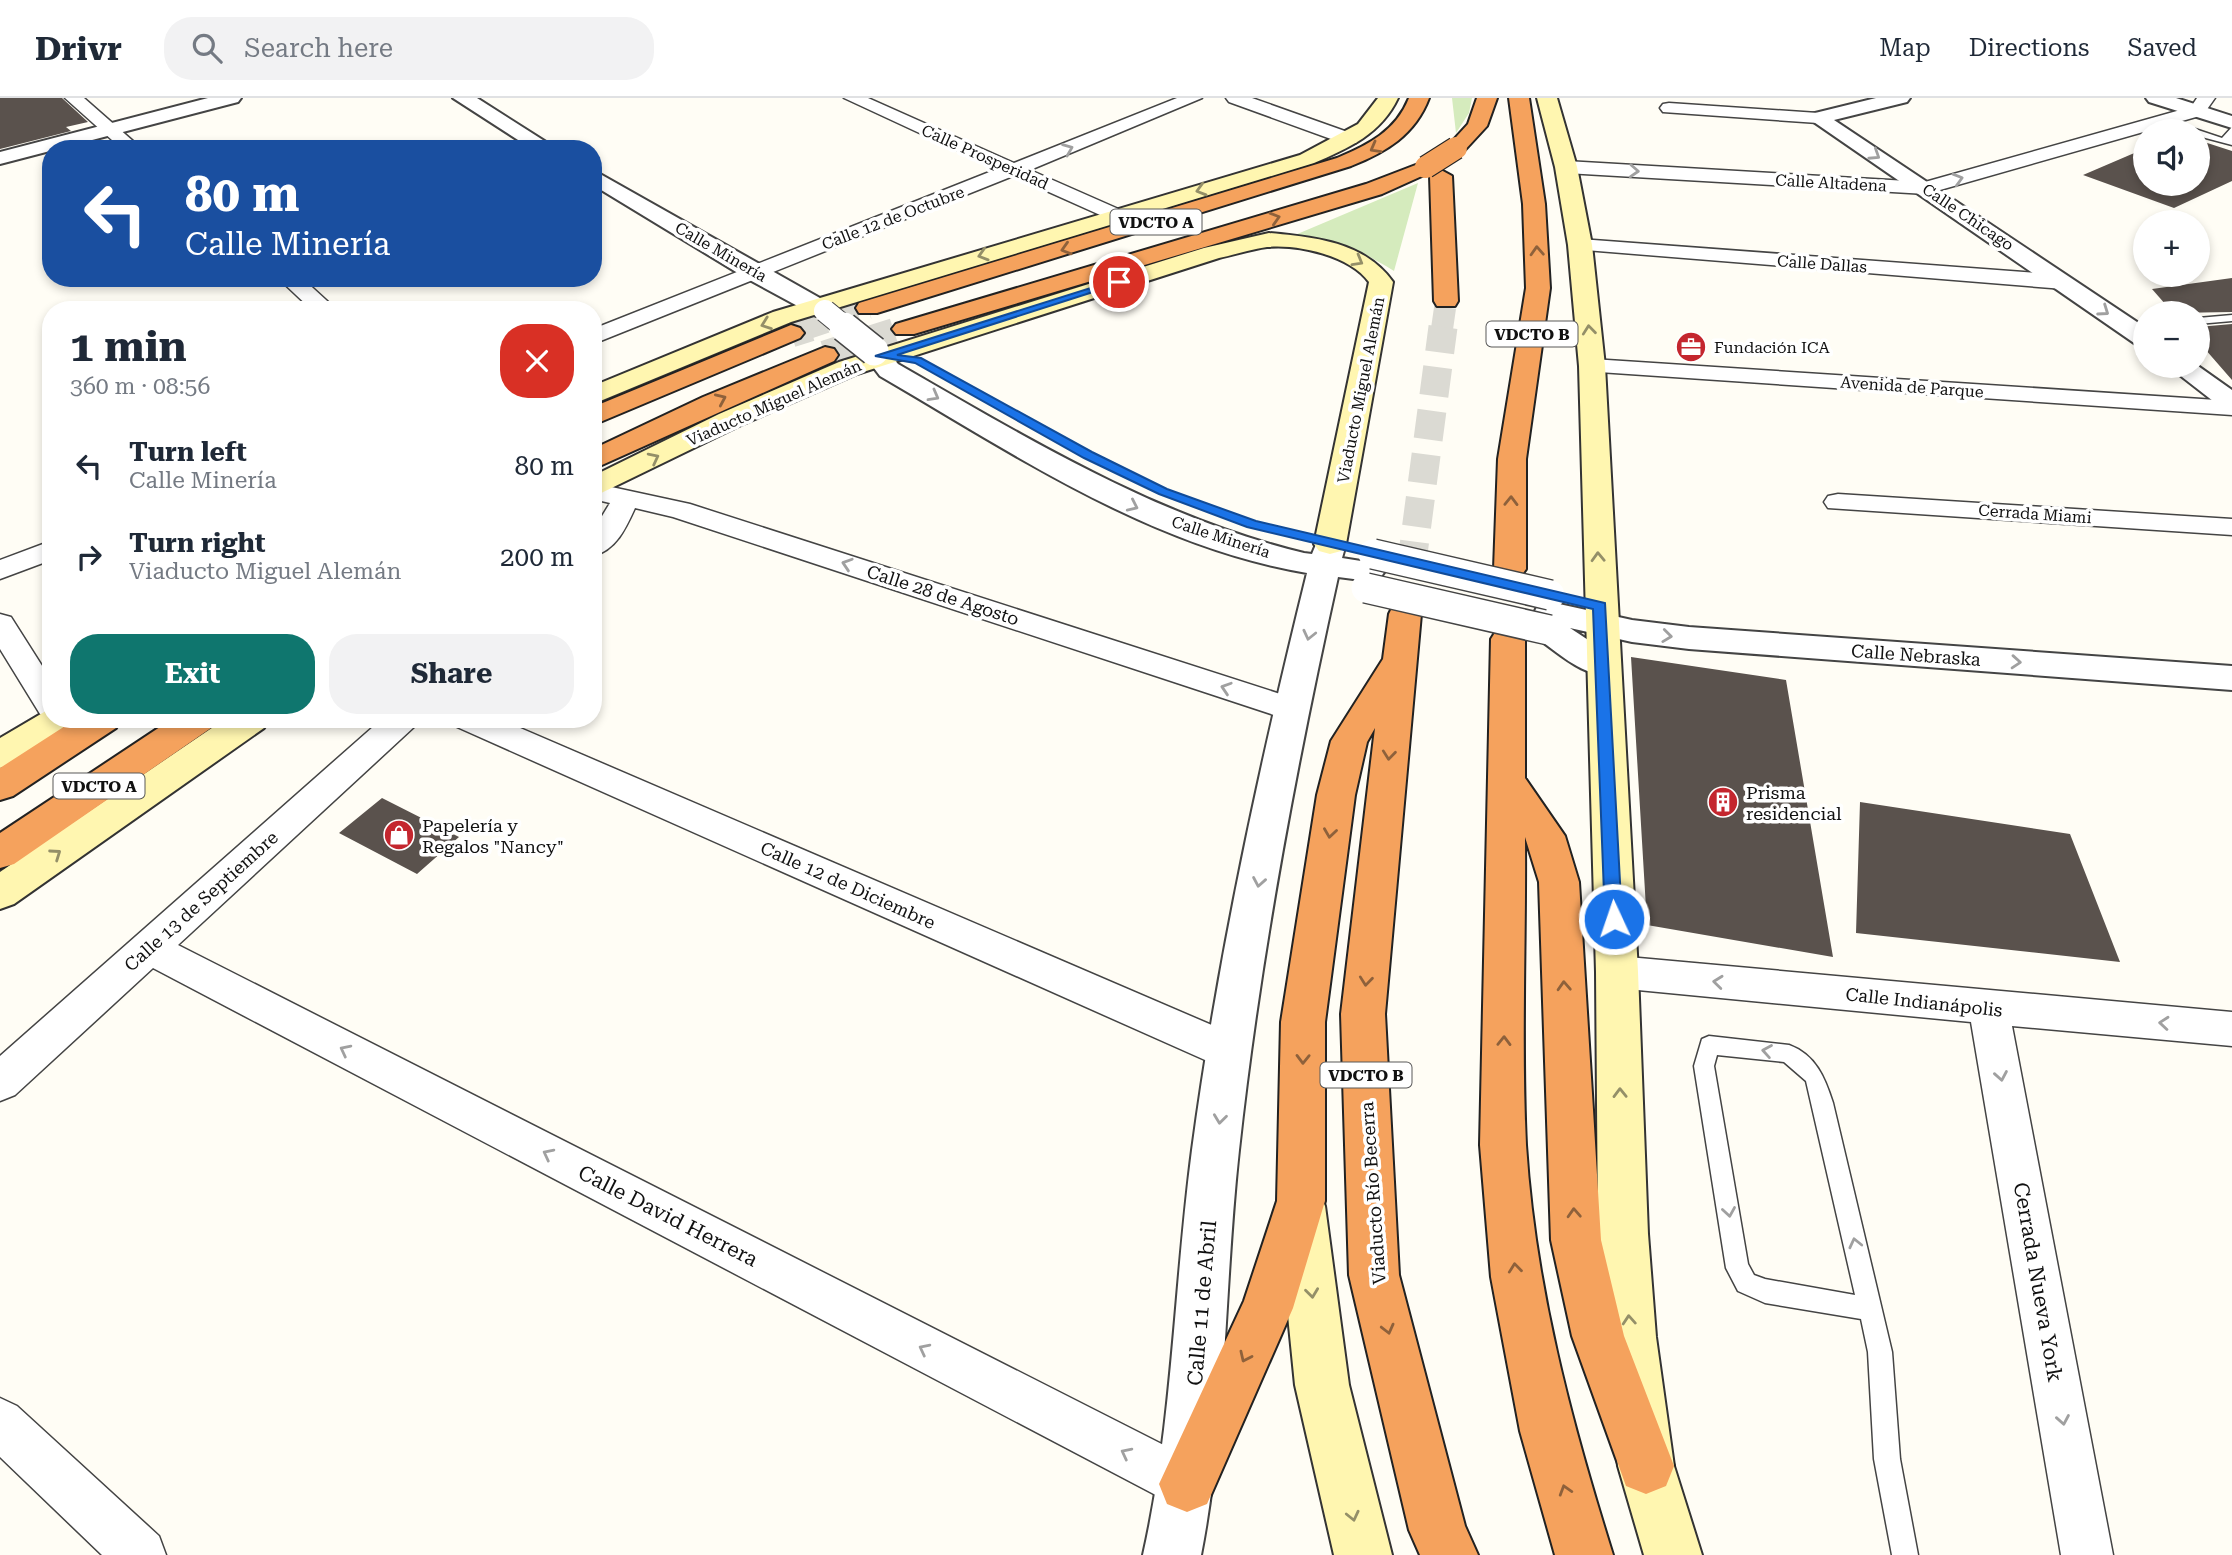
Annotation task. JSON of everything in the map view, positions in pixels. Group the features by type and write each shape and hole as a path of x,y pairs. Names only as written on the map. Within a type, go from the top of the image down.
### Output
{"highway":[{"name":"VDCTO A","path":"868,308 1344,162 1389,140 1411,117 1419,98"},
{"name":"VDCTO A","path":"905,330 1433,171 1445,142 1476,129 1485,113 1487,98"},
{"name":"VDCTO B","path":"1510,569 1512,459 1538,288 1534,204 1519,98"},
{"path":"1433,171 1446,301"},
{"path":"1141,258 1203,256 1228,232"},
{"path":"602,413 791,333"},
{"name":"Viaducto Miguel Alemán","path":"602,456 713,403 825,355"},
{"name":"Viaducto Río Becerra","path":"1405,614 1363,1014 1374,1275 1438,1530 1449,1555"},
{"path":"1508,639 1503,1145 1515,1264 1547,1431 1584,1555"},
{"path":"1180,1531 1267,1308 1301,1201 1303,1022 1336,795 1349,741 1400,659"},
{"name":"VDCTO A","path":"0,786 89,728"},
{"name":"VDCTO A","path":"0,853 185,728"},
{"path":"1506,779 1545,836 1559,882 1576,1240 1598,1336 1646,1466"}],"main road":[{"path":"602,392 704,347 1116,215 1307,159 1349,139 1370,124 1388,98"},
{"path":"1547,98 1566,167 1580,245 1592,366 1600,632 1616,972 1623,1234 1630,1337 1646,1466 1673,1555"},
{"name":"Viaducto Miguel Alemán","path":"602,485 729,420 877,354 1203,256 1269,240 1311,244 1355,258 1372,270 1381,282 1324,570"},
{"path":"0,755 43,728"},
{"path":"0,893 238,728"},
{"path":"1301,1201 1322,1385 1363,1555"}],"street":[{"path":"74,98 122,140"},
{"path":"72,140 232,98"},
{"path":"463,98 533,140"},
{"name":"Calle Prosperidad","path":"853,98 1116,215"},
{"name":"Calle 12 de Octubre","path":"602,333 1193,98"},
{"path":"1235,98 1349,139"},
{"name":"Calle Chicago","path":"1787,98 2133,327"},
{"path":"1669,108 1818,118 1900,98"},
{"path":"2156,98 2201,105 2232,122"},
{"name":"Calle Altadena","path":"2167,119 2201,105"},
{"name":"Calle Altadena","path":"1566,167 1926,188 2133,129"},
{"path":"0,159 42,148"},
{"name":"Calle Minería","path":"602,181 754,273 822,308 877,354 888,370 1138,508 1217,538 1324,570 1369,571 1550,613"},
{"name":"Calle Dallas","path":"1580,245 2064,282"},
{"path":"299,287 316,301"},
{"name":"Avenida de Parque","path":"1592,366 2232,408"},
{"path":"2198,378 2232,402"},
{"name":"Calle 28 de Agosto","path":"602,492 680,510 1291,709"},
{"path":"602,539 610,531 627,498"},
{"name":"Cerrada Miami","path":"1838,502 2232,527"},
{"path":"0,570 42,554"},
{"path":"1228,1051 1291,709 1324,570 1369,571"},
{"path":"1550,613 1600,632"},
{"path":"1550,613 1600,632"},
{"path":"0,624 42,692"},
{"name":"Calle Nebraska","path":"1600,632 2232,678"},
{"name":"Calle 13 de Septiembre","path":"0,1082 393,728"},
{"name":"Calle 12 de Diciembre","path":"489,728 1228,1051"},
{"name":"Calle David Herrera","path":"149,948 1180,1531"},
{"name":"Calle Indianápolis","path":"1616,972 1989,1009 2232,1029"},
{"name":"Cerrada Nueva York","path":"1989,1009 2087,1555"},
{"name":"Calle 11 de Abril","path":"1180,1531 1215,1154 1228,1051"},
{"path":"0,1423 140,1555"}],"lane":[{"path":"2231,144 2226,136 2232,130"},
{"path":"2210,137 2231,144"},
{"path":"2210,320 2232,318"},
{"path":"1870,1309 1765,1291 1746,1283 1737,1268 1704,1066 1709,1045 1789,1054 1814,1076 1823,1103 1881,1352 1887,1459 1905,1555"}],"green space":[{"path":"1452,98 1472,98 1469,113 1456,133"},
{"path":"1418,183 1394,271 1347,247 1322,239 1295,235"}],"building":[{"path":"0,98 62,98 88,122 66,127 71,131 0,149"},
{"path":"2210,144 2232,151 2232,181 2210,191"},
{"path":"2133,154 2133,193 2083,175"},
{"path":"2141,196 2200,196 2174,208"},
{"path":"2232,278 2232,312 2210,312 2210,301 2162,301 2152,289 2210,287 2210,281"},
{"path":"2232,324 2232,380 2210,355 2210,326"},
{"name":"Prisma residencial","path":"1631,657 1786,680 1833,957 1647,925"},
{"name":"Papelería y Regalos \"Nancy\"","path":"382,798 459,837 417,874 339,833"},
{"path":"1860,802 2070,834 2120,962 1856,933"}],"tunnel":[{"path":"1442,329 1446,301"},
{"path":"805,329 868,308"},
{"path":"791,333 810,327"},
{"path":"1405,614 1443,327"},
{"path":"825,355 905,329"}],"place":[{"name":"Fundación ICA","path":"1691,347"},
{"name":"Prisma residencial","path":"1723,802"},
{"name":"Papelería y Regalos \"Nancy\"","path":"399,835"}],"route":[{"path":"1119,282 880,356 918,360 1088,455 1163,491 1252,524 1600,606 1614,919"}]}
